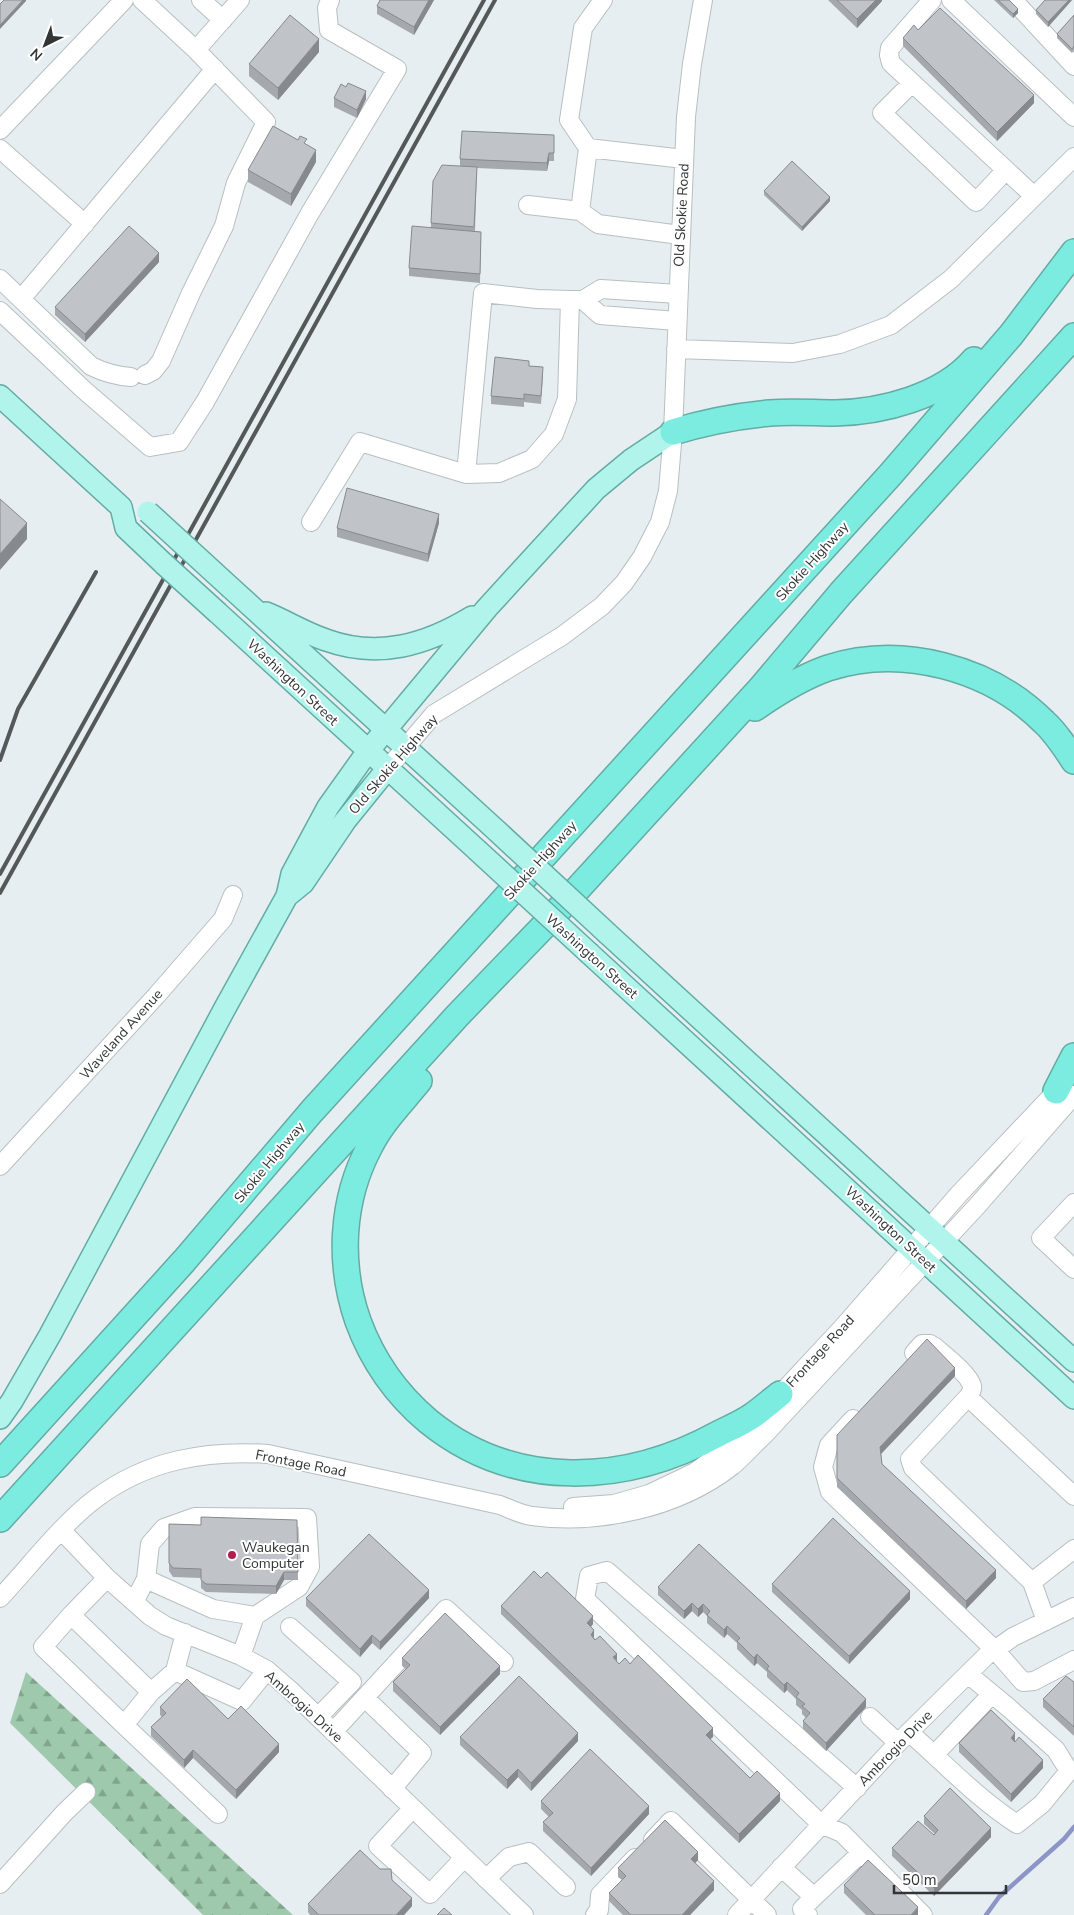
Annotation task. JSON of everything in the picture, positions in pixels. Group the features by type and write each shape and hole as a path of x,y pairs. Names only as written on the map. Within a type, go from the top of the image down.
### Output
{"highway":[{"path":"673,432 704,422 772,413 865,411 900,404 923,394 947,382 969,366 1010,319 1074,238"},
{"name":"Skokie Highway","path":"0,1464 184,1261 319,1104 890,475 1011,335 1074,252"},
{"path":"0,1519 457,1016 541,929 760,689 841,593 1074,336"},
{"path":"696,758 747,713 783,688 828,668 866,660 905,660 928,662 959,670 1001,689 1044,721 1059,738 1074,761"},
{"path":"541,929 464,1027 383,1124 370,1145 357,1174 350,1200 345,1232 345,1262 351,1301 366,1342 390,1382 410,1406 444,1434 470,1450 499,1462 545,1472 589,1473 628,1468 664,1458 698,1445 751,1417 780,1394"},
{"path":"1065,1093 1074,1056"}],"main road":[{"name":"Washington Street","path":"0,396 121,507 126,528 135,537 1074,1398"},
{"path":"368,751 487,608 596,489 631,460 673,432"},
{"name":"Washington Street","path":"121,507 141,506 148,512 1074,1361"},
{"path":"250,606 326,640 373,650 430,640 451,630 487,608"},
{"name":"Old Skokie Highway","path":"287,896 292,874 328,807 368,751"},
{"name":"Old Skokie Highway","path":"287,896 303,883 345,821 388,768"},
{"path":"0,1418 12,1401 50,1335 287,896"}],"street":[{"path":"0,130 124,0"},
{"path":"0,279 92,366 105,373 116,376 138,376 153,371 161,362 224,226 236,183 266,122 196,50 142,0"},
{"path":"201,0 223,20"},
{"path":"196,50 240,0"},
{"path":"0,310 84,390 150,447 179,442 205,402 310,213 397,69 329,30 327,8 330,0"},
{"path":"580,211 588,148 569,120 583,28 603,0"},
{"name":"Old Skokie Road","path":"673,432 686,117 692,64 703,0"},
{"path":"932,0 890,48 891,63 1034,196"},
{"path":"951,0 1074,117"},
{"path":"1013,0 1074,66"},
{"path":"21,299 215,69"},
{"path":"912,82 882,113 976,202 1006,170"},
{"path":"588,148 684,159"},
{"path":"0,149 85,224"},
{"path":"676,349 793,353 840,344 891,325 950,279 1074,156"},
{"path":"528,205 580,211 598,224 680,235"},
{"path":"466,474 483,293 537,300 577,300 601,289 678,294"},
{"path":"577,300 600,314 677,321"},
{"path":"311,522 360,442 466,474 499,473 532,459 554,434 567,398 577,300"},
{"name":"Old Skokie Highway","path":"388,768 434,714 576,626 602,606 624,583 642,558 660,522 668,491 673,432"},
{"name":"Waveland Avenue","path":"0,1166 156,996 217,926 223,919 233,896"},
{"name":"Frontage Road","path":"0,1598 62,1531 95,1500 114,1486 142,1472 170,1462 202,1454 235,1452 268,1454 500,1505 531,1516 599,1518 667,1501 701,1486 732,1466 765,1434 811,1383 918,1255 1065,1093 1074,1073"},
{"path":"1074,1203 1041,1238 1074,1269"},
{"name":"Frontage Road","path":"500,1505 522,1503 577,1507 614,1504 649,1494 695,1472 735,1443 843,1326 918,1255"},
{"path":"902,1366 922,1344 930,1344 968,1379 972,1392 910,1459 913,1468 1032,1582 1046,1621"},
{"path":"968,1397 1074,1496"},
{"path":"862,1409 829,1445 824,1467 830,1492 995,1650 1023,1682 1034,1681 1074,1660"},
{"path":"134,1602 146,1579 150,1544 164,1528 195,1518 307,1518 310,1567 299,1587 254,1616 241,1656"},
{"name":"Ambrogio Drive","path":"62,1531 107,1578 150,1616 166,1626 241,1656 267,1670 524,1915"},
{"path":"1032,1582 1074,1549"},
{"path":"857,1788 607,1571 589,1576 585,1599 821,1824 842,1833 923,1915"},
{"path":"107,1578 43,1647 218,1814"},
{"path":"146,1579 213,1609 254,1616"},
{"name":"Ambrogio Drive","path":"737,1915 821,1824 968,1674 1013,1637 1074,1607"},
{"path":"333,1732 446,1609 504,1662"},
{"path":"71,1615 151,1692"},
{"path":"290,1627 352,1682 318,1717"},
{"path":"124,1724 151,1692 175,1671 185,1633"},
{"path":"175,1671 242,1701 267,1670"},
{"path":"870,1717 934,1756 995,1810 1017,1824 1042,1804 1068,1771 1056,1750 968,1674"},
{"path":"934,1756 992,1694"},
{"path":"365,1698 422,1753 392,1789"},
{"path":"0,1884 64,1812 86,1792"},
{"path":"413,1808 378,1846 430,1894 464,1858"},
{"path":"595,1915 599,1910 600,1894 670,1821 767,1915"},
{"path":"486,1879 509,1857 529,1852 566,1887"},
{"path":"808,1915 802,1909 861,1852"},
{"path":"781,1867 814,1897"}],"green space":[{"path":"26,1672 293,1915 203,1915 10,1723"}],"building":[{"path":"4,0 23,0 0,25 0,4"},
{"path":"380,0 429,0 414,27 377,6"},
{"path":"837,0 876,0 857,19"},
{"path":"998,0 1009,0 1018,9 1013,14"},
{"path":"1045,0 1069,0 1048,22 1036,10"},
{"path":"940,8 1034,95 997,132 903,38 914,25 918,30"},
{"path":"290,15 319,39 278,88 249,64"},
{"path":"1074,15 1074,46 1072,49 1057,34"},
{"path":"348,83 366,91 357,110 334,98 341,84 346,87"},
{"path":"273,126 298,140 300,136 307,139 304,143 316,150 291,194 248,170"},
{"path":"462,131 554,135 554,153 549,153 547,163 460,159"},
{"path":"792,161 830,197 802,227 764,191"},
{"path":"442,165 477,167 474,227 431,223 433,181"},
{"path":"129,226 159,253 85,334 55,307"},
{"path":"412,226 481,232 480,274 409,268"},
{"path":"495,357 529,361 529,366 543,367 541,396 524,394 524,399 491,396"},
{"path":"347,488 439,514 428,554 337,528"},
{"path":"0,499 27,523 0,554"},
{"path":"927,1339 955,1368 880,1447 882,1464 996,1570 966,1601 837,1478 837,1435"},
{"path":"201,1517 297,1520 298,1572 284,1572 276,1586 206,1584 201,1580 201,1569 173,1568 169,1563 169,1524 201,1525"},
{"path":"833,1518 910,1591 849,1656 772,1584"},
{"path":"369,1534 429,1590 380,1642 372,1635 360,1649 306,1598"},
{"path":"699,1544 866,1699 826,1743 803,1721 810,1713 802,1706 805,1704 796,1697 799,1693 787,1682 784,1685 767,1669 769,1666 757,1654 754,1658 737,1641 740,1638 727,1626 724,1630 707,1615 710,1611 703,1604 698,1609 692,1603 684,1611 658,1587"},
{"path":"534,1571 541,1578 547,1572 593,1616 587,1623 594,1630 591,1635 595,1640 600,1636 617,1654 613,1657 619,1664 625,1658 630,1664 638,1655 713,1728 706,1735 750,1778 757,1771 780,1793 739,1834 501,1606"},
{"path":"445,1613 500,1666 440,1727 393,1682 410,1665 402,1658"},
{"path":"519,1676 578,1733 531,1783 518,1769 507,1780 460,1737"},
{"path":"1066,1676 1074,1682 1074,1727 1043,1699"},
{"path":"187,1679 228,1719 241,1706 279,1744 236,1790 193,1750 184,1760 151,1727 166,1713 160,1707"},
{"path":"991,1710 1015,1733 1011,1738 1015,1742 1019,1737 1043,1760 1011,1794 959,1743"},
{"path":"590,1749 649,1806 591,1868 543,1822 553,1813 541,1801"},
{"path":"950,1788 991,1828 934,1888 892,1848 918,1821 934,1835 938,1830 924,1816"},
{"path":"665,1820 698,1852 691,1859 714,1881 682,1915 631,1915 609,1893 626,1876 618,1868"},
{"path":"360,1850 380,1869 391,1869 392,1880 412,1898 396,1915 319,1915 308,1904"},
{"path":"868,1860 918,1907 911,1915 875,1915 844,1885"},
{"path":"444,1908 452,1915 437,1915"}],"waterway":[{"path":"986,1915 999,1897 1064,1839 1074,1827"}],"railway":[{"path":"0,874 484,0"},
{"path":"0,893 495,0"},
{"path":"0,760 18,709 96,572"}],"place":[{"name":"Waukegan Computer","path":"232,1555"}]}
